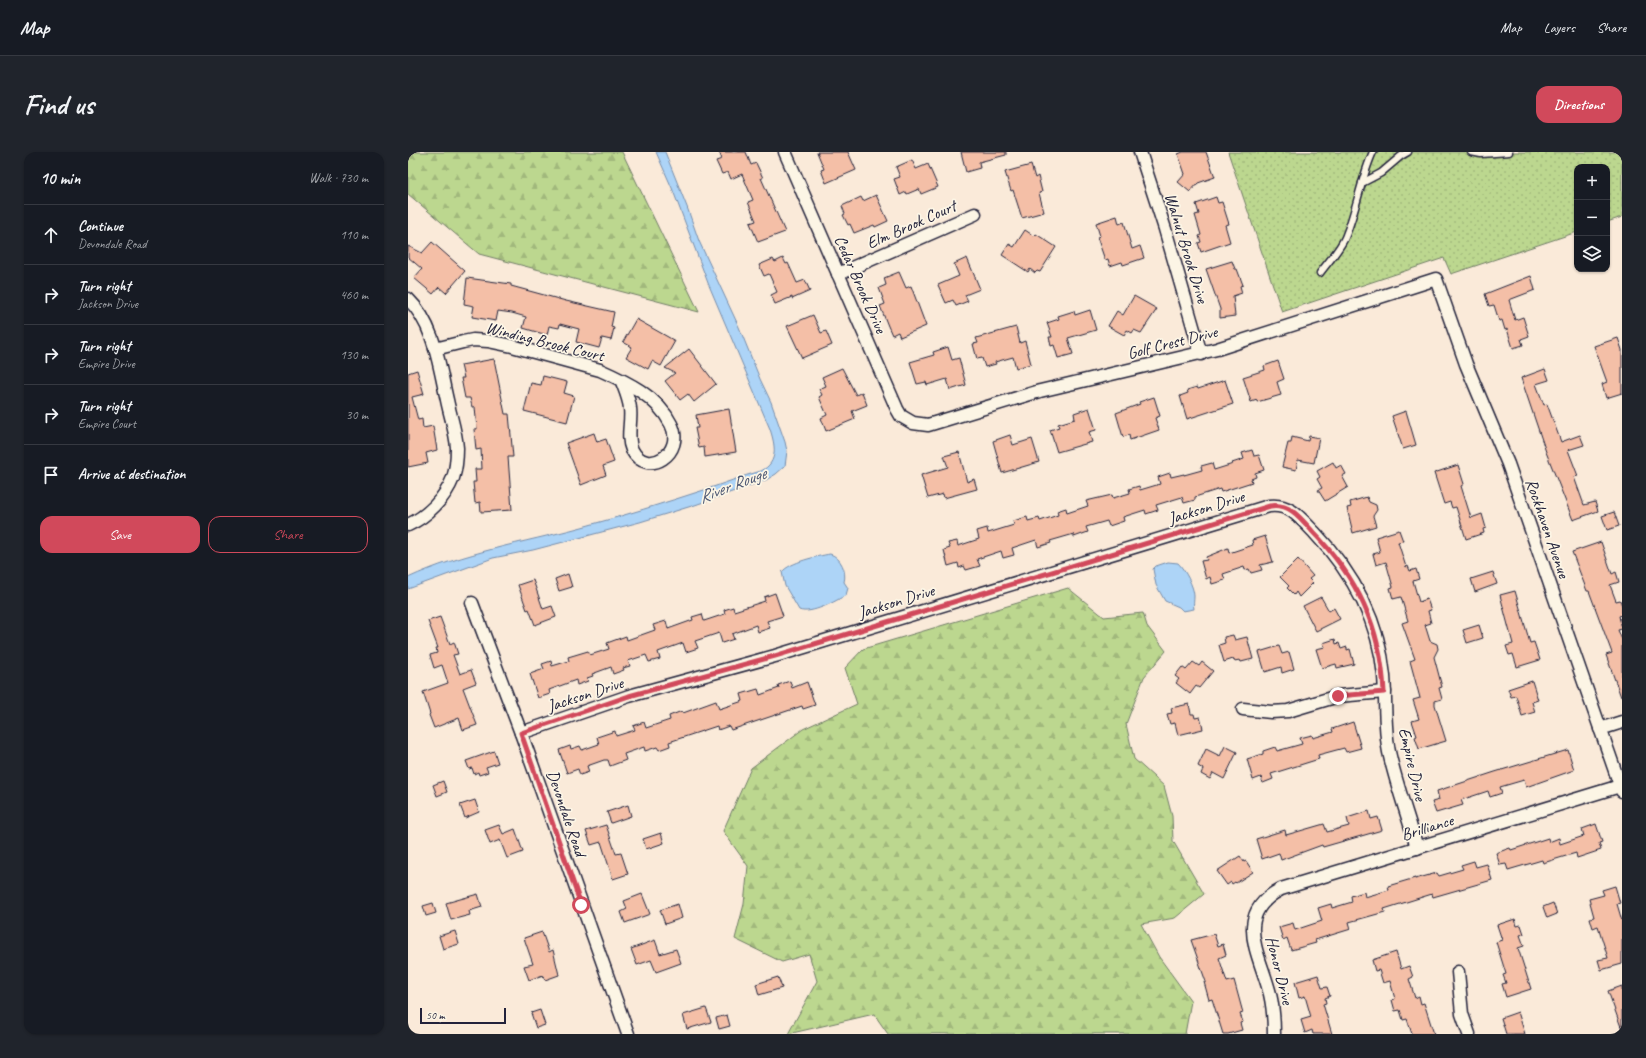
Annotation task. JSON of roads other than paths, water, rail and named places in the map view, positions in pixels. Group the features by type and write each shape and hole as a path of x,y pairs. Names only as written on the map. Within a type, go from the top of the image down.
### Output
{"street":[{"name":"Cedar Brook Drive","path":"785,152 897,409 901,416 913,423"},
{"name":"Walnut Brook Drive","path":"1140,152 1166,229 1201,354"},
{"name":"Elm Brook Court","path":"838,274 975,214"},
{"name":"Golf Crest Drive","path":"913,423 928,425 1065,385 1201,354 1436,279"},
{"name":"Rockhaven Avenue","path":"1436,279 1466,364 1487,411 1510,471 1621,788"},
{"path":"408,300 420,313 427,326 435,349 457,448 453,477 447,490 437,504 426,515 408,525"},
{"name":"Winding Brook Court","path":"435,349 468,341 488,341 600,370 638,389 649,397 658,405 672,425 675,441 668,455 660,460 652,462 643,461 633,451 629,436 630,407 622,382"},
{"name":"Jackson Drive","path":"521,733 629,696 783,653 1270,506 1282,506"},
{"name":"Empire Drive","path":"1282,506 1290,509 1332,553 1354,584 1364,602 1375,631 1383,669 1386,733 1389,751 1417,848"},
{"name":"Devondale Road","path":"472,603 521,733 628,1034"},
{"path":"1244,709 1271,712 1288,711 1338,696 1384,692"},
{"path":"1600,729 1622,722"},
{"name":"Brilliance","path":"1255,915 1262,902 1270,895 1281,889 1621,788"},
{"name":"Honor Drive","path":"1255,915 1253,923 1253,936 1270,994 1273,1010 1274,1034"},
{"path":"1458,972 1461,1008 1469,1034"}],"lane":[{"path":"1320,273 1346,236 1365,169 1373,152"},
{"path":"1362,183 1381,173 1408,152"},
{"path":"1471,152 1481,154 1509,152"}],"water":[{"name":"River Rouge","path":"656,152 665,152 699,241 739,327 771,402 787,451 785,466 766,480 695,505 640,522 533,550 493,558 408,589 408,578 451,561 582,527 643,509 761,471 771,463 774,447 770,429 708,283 672,188"},
{"path":"830,554 837,558 844,570 844,582 848,588 846,595 817,609 810,611 799,610 785,586 782,572 786,568 798,562"},
{"path":"1168,562 1178,563 1191,583 1194,592 1194,609 1183,611 1179,607 1165,601 1156,585 1153,569 1156,566"}]}
